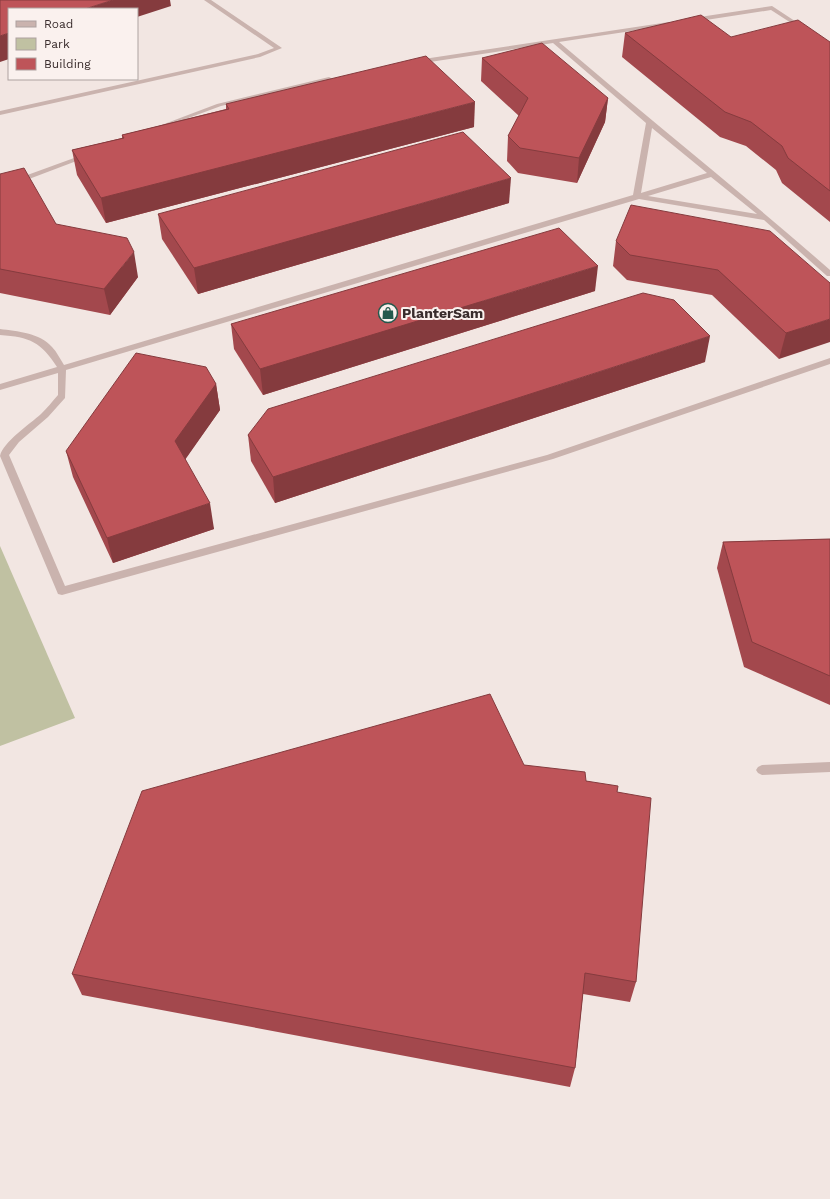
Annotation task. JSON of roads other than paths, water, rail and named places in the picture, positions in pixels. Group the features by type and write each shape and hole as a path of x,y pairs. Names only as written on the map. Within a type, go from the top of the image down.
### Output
{"street":[{"path":"0,113 260,54 279,48 207,0"},
{"path":"686,21 772,8 811,34"},
{"path":"409,63 679,22"},
{"path":"554,41 649,122 766,218 830,274"},
{"path":"153,130 219,105 334,78"},
{"path":"637,196 649,122"},
{"path":"0,188 94,152"},
{"path":"0,387 713,174"},
{"path":"637,196 766,218"},
{"path":"0,332 15,333 35,339 50,348 62,368 62,396 45,415 2,452 62,591 550,457 830,361"},
{"path":"762,770 830,767"}],"place":[{"name":"PlanterSam","path":"388,313"}]}
